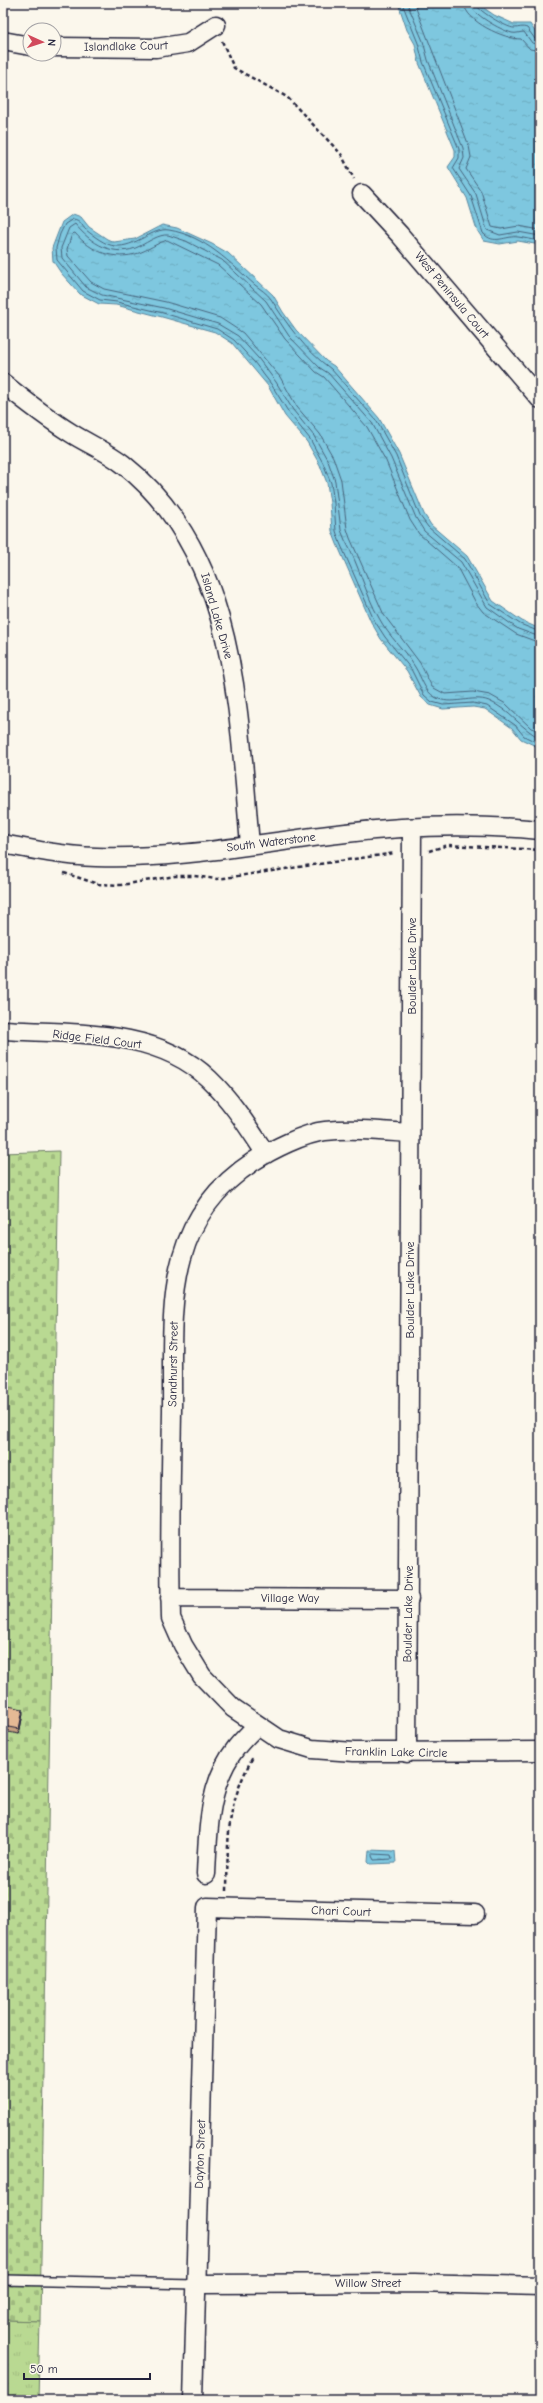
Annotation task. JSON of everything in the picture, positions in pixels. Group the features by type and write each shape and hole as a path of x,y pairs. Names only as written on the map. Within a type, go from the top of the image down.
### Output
{"street":[{"name":"Islandlake Court","path":"62,46 156,48 188,43 216,25"},
{"path":"3,41 22,45"},
{"name":"West Peninsula Court","path":"362,194 400,234 540,399"},
{"name":"Island Lake Drive","path":"3,383 38,412 72,434 102,450 140,479 176,521 201,562 212,588 229,650 237,694 250,845"},
{"name":"South Waterstone","path":"3,844 52,853 96,857 151,856 348,832 450,825 540,830"},
{"name":"Boulder Lake Drive","path":"407,1752 412,828"},
{"name":"Ridge Field Court","path":"3,1030 92,1036 142,1043 166,1052 207,1078 237,1110 266,1154"},
{"name":"Sandhurst Street","path":"263,1729 233,1708 202,1676 183,1645 171,1618 173,1330 176,1278 184,1248 196,1219 231,1176 266,1154 324,1131 410,1133"},
{"name":"Village Way","path":"170,1598 409,1599"},
{"path":"206,1874 209,1815 214,1795 223,1771 235,1748 263,1729"},
{"name":"Franklin Lake Circle","path":"263,1729 279,1739 312,1749 407,1752 540,1751"},
{"name":"Chari Court","path":"207,1907 475,1914"},
{"name":"Dayton Street","path":"193,2400 207,1907"},
{"name":"Willow Street","path":"196,2284 414,2283 540,2286"}],"lane":[{"path":"3,2280 196,2284"}],"path":[{"path":"216,25 234,68 287,98 341,154 362,194"},
{"path":"61,872 98,884 121,885 175,876 194,876 217,879 412,850 426,852 448,845 540,850"},
{"path":"227,1908 230,1812 239,1782 263,1729"}],"green space":[{"path":"59,1151 40,2321 3,2320 3,1153"},
{"path":"3,2320 40,2321 38,2400 3,2400"}],"water":[{"path":"398,3 477,3 494,15 514,24 530,24 540,39 540,245 518,241 500,244 484,241 477,230 467,198 448,167 455,157 455,150 419,63 415,44 407,30"},
{"path":"73,214 81,217 89,227 114,242 135,239 162,225 177,228 228,253 273,295 296,330 326,361 334,366 379,418 399,454 424,514 431,525 467,556 493,601 522,621 540,629 540,748 521,739 512,728 485,709 473,707 443,709 430,705 421,697 407,671 381,639 371,622 337,544 332,531 327,483 320,465 307,442 285,416 268,386 232,343 215,332 116,305 99,304 80,294 61,273 53,261 52,248 62,222"},
{"path":"369,1850 395,1851 396,1863 370,1864 368,1862"}],"building":[{"path":"3,1705 23,1709 19,1729 3,1726"}]}
